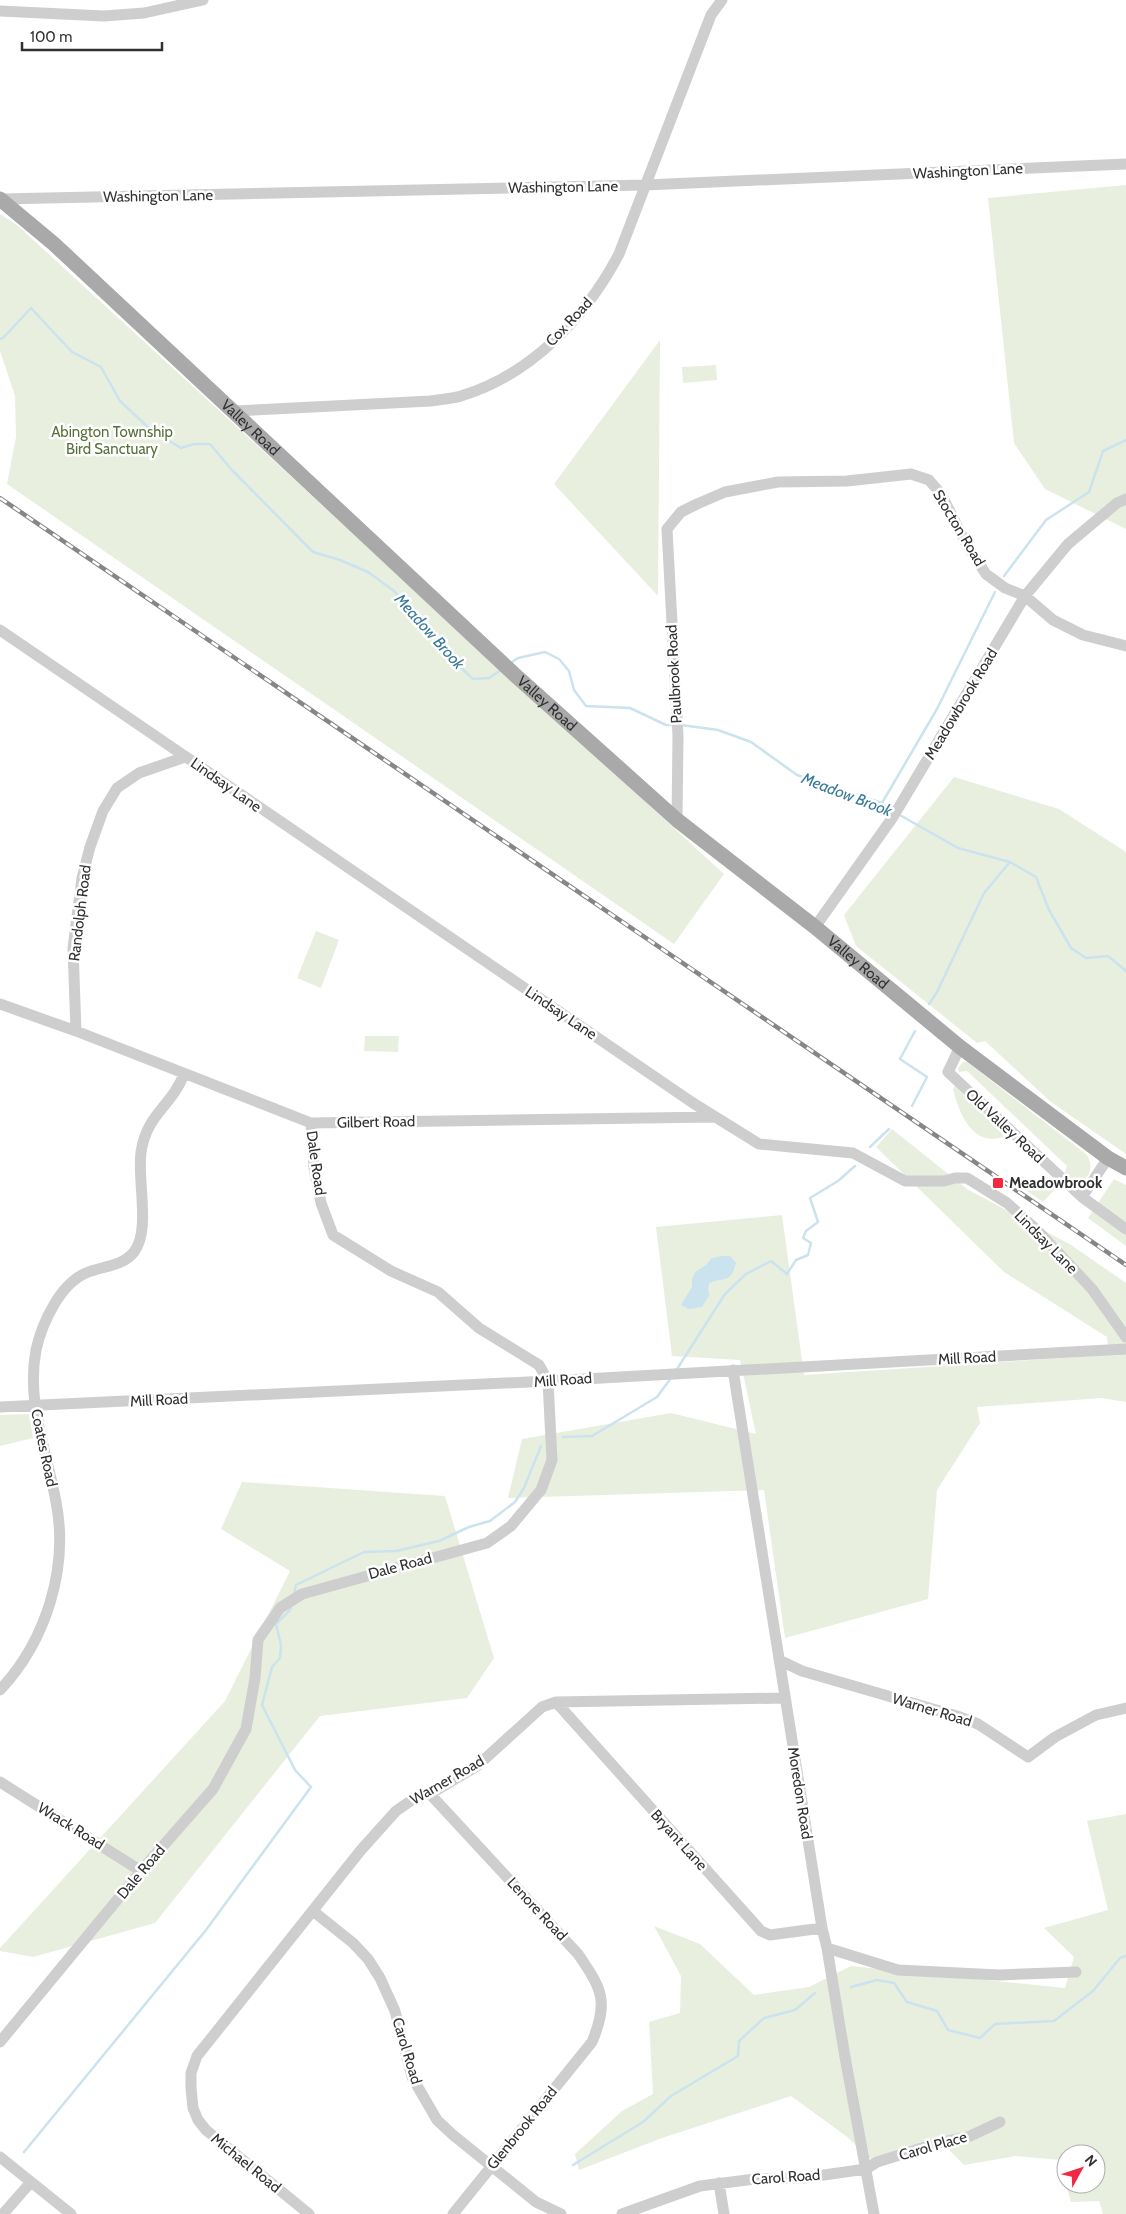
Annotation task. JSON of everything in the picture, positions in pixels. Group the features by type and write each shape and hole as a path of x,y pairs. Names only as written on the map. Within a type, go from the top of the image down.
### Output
{"main road":[{"name":"Valley Road","path":"0,199 54,244 515,675 677,820 815,927 960,1047 1108,1158 1126,1168"}],"street":[{"path":"0,11 104,16 144,13 203,0"},
{"name":"Cox Road","path":"234,411 431,401 459,396 482,389 542,351 560,335 591,300 607,278 619,254 711,15 722,0"},
{"name":"Washington Lane","path":"0,199 645,185 1126,164"},
{"name":"Stocton Road","path":"667,529 681,512 725,492 778,482 847,481 911,474 929,480 941,494 967,545 986,574 1006,588 1024,596 1053,620 1082,635 1126,646"},
{"name":"Meadowbrook Road","path":"815,927 904,800 1024,596 1068,544 1117,503 1126,499"},
{"name":"Paulbrook Road","path":"667,529 678,736 677,820"},
{"name":"Lindsay Lane","path":"0,630 714,1117 758,1144 852,1153 905,1181 944,1181 966,1178 1007,1203 1037,1230 1092,1289 1126,1337"},
{"name":"Randolph Road","path":"76,1031 73,948 82,878 90,847 103,811 117,788 138,773 185,757"},
{"name":"Gilbert Road","path":"0,1004 76,1031 311,1123 714,1117"},
{"name":"Old Valley Road","path":"960,1047 948,1072 1082,1197 1126,1229"},
{"name":"Coates Road","path":"0,1690 26,1659 45,1617 52,1594 58,1552 60,1530 56,1501 34,1406 36,1350 40,1335 58,1300 69,1285 79,1277 125,1260 137,1247 142,1220 140,1168 143,1139 154,1116 175,1092 184,1074"},
{"name":"Dale Road","path":"0,2042 141,1871 213,1789 246,1729 255,1678 258,1640 280,1608 302,1594 486,1543 510,1526 541,1490 552,1460 548,1382 538,1365 479,1328 438,1292 391,1271 333,1235 321,1203 314,1168 311,1123"},
{"path":"1082,1197 1108,1158"},
{"name":"Mill Road","path":"0,1407 548,1382 1126,1349"},
{"name":"Moredon Road","path":"734,1370 822,1928 874,2214"},
{"name":"Warner Road","path":"780,1661 802,1671 971,1722 1028,1757 1055,1737 1096,1715 1126,1708"},
{"name":"Warner Road","path":"206,2130 193,2108 191,2073 197,2056 361,1850 396,1811 420,1795 430,1794 477,1766 542,1707 556,1702 785,1698"},
{"name":"Bryant Lane","path":"556,1702 762,1931 770,1935 822,1928"},
{"name":"Wrack Road","path":"0,1782 141,1871"},
{"name":"Lenore Road","path":"430,1794 578,1954 596,1981 602,2001 601,2019 592,2042"},
{"name":"Carol Road","path":"313,1911 353,1943 368,1959 388,1993 395,2011 412,2077 424,2100 438,2120 452,2136 536,2202 561,2214"},
{"path":"827,1948 898,1970 999,1975 1076,1972"},
{"name":"Glenbrook Road","path":"453,2214 592,2042"},
{"name":"Carol Place","path":"866,2169 877,2162 938,2143 968,2137 1000,2122"},
{"name":"Michael Road","path":"206,2130 309,2214"},
{"path":"0,2157 71,2214"},
{"name":"Carol Road","path":"622,2214 700,2186 755,2179 803,2178 866,2169"},
{"path":"3,2214 30,2182"},
{"path":"719,2183 724,2214"}],"green space":[{"path":"1126,185 1126,529 1045,489 1014,443 988,198"},
{"name":"Abington Township Bird Sanctuary","path":"0,214 17,225 724,874 674,944 7,484 16,437 15,396 0,351"},
{"path":"660,340 658,596 554,484"},
{"path":"716,365 717,380 683,383 682,367"},
{"path":"954,777 1059,809 1126,852 1126,1154 1051,1102 985,1041 977,1043 856,946 844,915"},
{"path":"316,931 339,940 321,988 297,978"},
{"path":"365,1036 399,1036 398,1052 364,1051"},
{"path":"963,1062 967,1062 1087,1155 1090,1162 1089,1174 1082,1180 1070,1179 1064,1175 1067,1166 967,1071 959,1072 958,1068"},
{"path":"955,1086 1003,1134 1003,1137 992,1139 975,1133 959,1108 953,1089"},
{"path":"892,1129 967,1189 1071,1245 1126,1283 1126,1402 1102,1398 977,1407 980,1423 937,1490 928,1599 785,1638 764,1490 508,1498 522,1439 671,1413 756,1434 740,1360 672,1356 656,1227 782,1215 804,1375 1108,1355 1107,1337 1004,1272 876,1147"},
{"path":"1022,1176 1057,1187 1043,1202 1017,1184"},
{"path":"1114,1179 1126,1185 1126,1246 1088,1218"},
{"path":"29,1414 33,1438 0,1446 0,1415"},
{"path":"242,1482 445,1496 494,1658 467,1698 320,1716 155,1923 33,1957 0,1951 0,1948 225,1701 290,1571 221,1529"},
{"path":"1126,1814 1126,2214 1103,2214 1099,2201 1071,2202 1069,2194 1106,2194 1106,2144 1056,2144 1056,2160 1016,2156 964,2165 938,2139 871,2159 846,2136 791,2096 662,2138 579,2170 575,2154 622,2111 653,2094 649,2022 680,2013 681,1976 654,1926 700,1944 754,1995 809,1987 851,1966 1065,1988 1074,1957 1044,1928 1108,1910 1087,1821"}],"water":[{"path":"730,1256 736,1263 732,1274 727,1278 709,1283 708,1292 710,1294 702,1307 689,1309 681,1305 692,1287 692,1279 695,1272 706,1265 712,1258"}],"waterway":[{"name":"Meadow Brook","path":"0,339 31,308 72,352 101,367 120,401 151,430 181,448 194,444 210,444 231,469 313,552 340,560 368,572 394,591 455,662 473,679 489,678 501,670"},
{"path":"1004,576 1046,520 1089,492 1103,451 1126,440"},
{"path":"882,803 937,709 995,592"},
{"name":"Meadow Brook","path":"509,664 518,658 545,652 559,659 569,671 574,690 586,706 630,708 666,725 673,725"},
{"name":"Meadow Brook","path":"681,725 718,730 751,742 797,775 882,803 893,811"},
{"name":"Meadow Brook","path":"898,814 958,848 1010,862 1036,877 1049,910 1071,948 1086,958 1108,956 1126,971"},
{"path":"929,1004 937,992 984,893 1010,862"},
{"path":"912,1106 927,1077 900,1059 915,1031"},
{"path":"870,1147 889,1129"},
{"path":"677,1369 725,1294 746,1274 771,1261 787,1274 796,1260 808,1255 811,1243 803,1238 806,1231 818,1222 810,1198 838,1181 855,1166"},
{"path":"563,1437 592,1436 657,1397 671,1378"},
{"path":"294,1595 296,1585 364,1552 396,1551 439,1541 469,1527 490,1521 515,1502 524,1488 541,1446"},
{"path":"24,2152 206,1930 311,1787 295,1770 262,1705 272,1667 280,1658 281,1645 276,1624 290,1610 291,1606"},
{"path":"851,1987 877,1980 894,1983 907,2002 937,2011 948,2030 980,2038 995,2024 1054,2021 1093,1991 1120,1958 1126,1956"},
{"path":"573,2165 643,2122 671,2096 738,2056 739,2041 764,2018 795,2010 815,1993"}],"railway":[{"path":"0,498 1126,1265"}],"place":[{"name":"Meadowbrook","path":"998,1183"}]}
